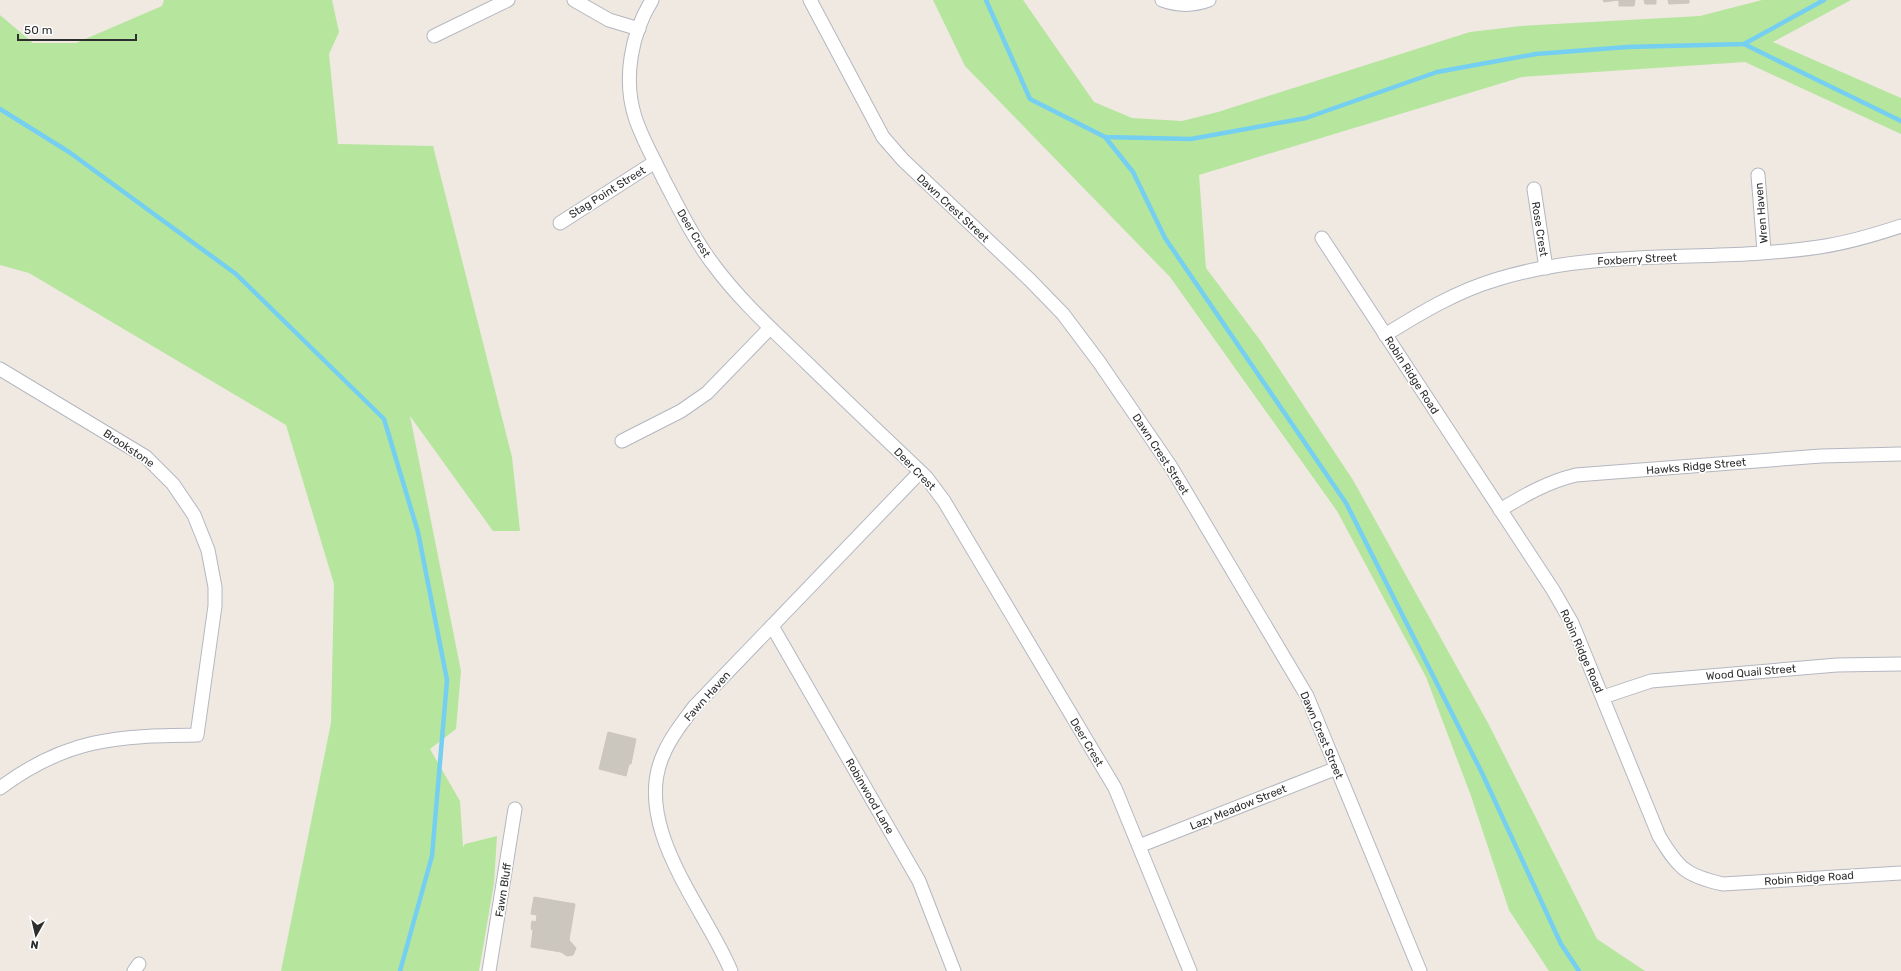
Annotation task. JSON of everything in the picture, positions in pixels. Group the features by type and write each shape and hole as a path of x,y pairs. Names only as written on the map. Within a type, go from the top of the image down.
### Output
{"street":[{"path":"434,36 508,0"},
{"path":"574,0 609,20 639,29"},
{"name":"Deer Crest","path":"652,0 639,29 631,64 632,102 635,117 655,162 691,231 711,262 730,286 770,328 920,472 944,501 1115,788 1190,971"},
{"name":"Dawn Crest Street","path":"810,0 883,138 903,160 1030,280 1062,314 1099,362 1172,467 1307,696 1420,971"},
{"path":"1162,0 1174,4 1196,5 1209,0"},
{"name":"Stag Point Street","path":"560,223 655,162"},
{"name":"Wren Haven","path":"1758,175 1764,252"},
{"name":"Rose Crest","path":"1534,189 1546,268"},
{"name":"Foxberry Street","path":"1385,335 1431,307 1464,291 1499,279 1546,268 1590,262 1764,252 1818,247 1856,240 1901,226"},
{"name":"Robin Ridge Road","path":"1322,238 1572,623 1659,836 1670,855 1681,868 1701,879 1723,884 1901,873"},
{"path":"622,441 680,411 707,393 770,328"},
{"name":"Brookstone","path":"0,369 146,457 173,484 194,515 208,550 215,587 215,606 197,735 136,736 87,744 42,762 20,774 0,788"},
{"name":"Hawks Ridge Street","path":"1500,510 1533,489 1562,478 1576,475 1821,456 1901,454"},
{"name":"Fawn Haven","path":"731,971 668,854 658,817 656,794 657,780 663,753 676,731 694,708 920,472"},
{"name":"Robinwood Lane","path":"772,626 919,881 954,971"},
{"name":"Wood Quail Street","path":"1603,697 1651,680 1837,665 1901,664"},
{"name":"Lazy Meadow Street","path":"1139,846 1336,768"},
{"name":"Fawn Bluff","path":"489,971 515,809"}],"green space":[{"path":"164,0 332,0 339,32 329,54 338,144 433,146 512,457 520,531 493,531 410,416 461,671 456,729 430,749 460,801 463,847 465,844 497,836 494,883 479,971 281,971 331,723 334,584 286,425 29,273 0,265 0,15 33,43 76,43 162,6"},
{"path":"933,0 1023,0 1094,102 1132,118 1182,121 1218,112 1470,32 1521,26 1700,16 1762,0 1851,0 1773,42 1901,98 1901,134 1745,62 1522,77 1199,175 1206,268 1260,340 1353,480 1488,723 1597,939 1645,971 1549,971 1509,910 1471,796 1426,677 1337,511 1170,277 965,66"}],"building":[{"path":"1603,0 1619,0 1604,2"},
{"path":"1619,0 1635,0 1634,6 1619,6"},
{"path":"1644,0 1656,0 1656,4 1645,4"},
{"path":"1668,0 1689,0 1689,3 1669,4"},
{"path":"608,732 636,739 631,764 629,764 626,776 599,769"},
{"path":"534,897 575,904 569,940 576,948 573,955 567,956 561,952 531,947 533,930 531,929 532,921 536,922 537,915 531,914"}],"waterway":[{"path":"986,0 1030,99 1105,137 1191,139 1306,118 1437,72 1536,54 1627,47 1744,44 1824,0"},
{"path":"1744,44 1901,121"},
{"path":"0,109 69,152 236,274 384,419 418,532 447,680 432,856 400,971"},
{"path":"1105,137 1133,172 1165,238 1346,503 1482,773 1561,944 1579,971"}]}
